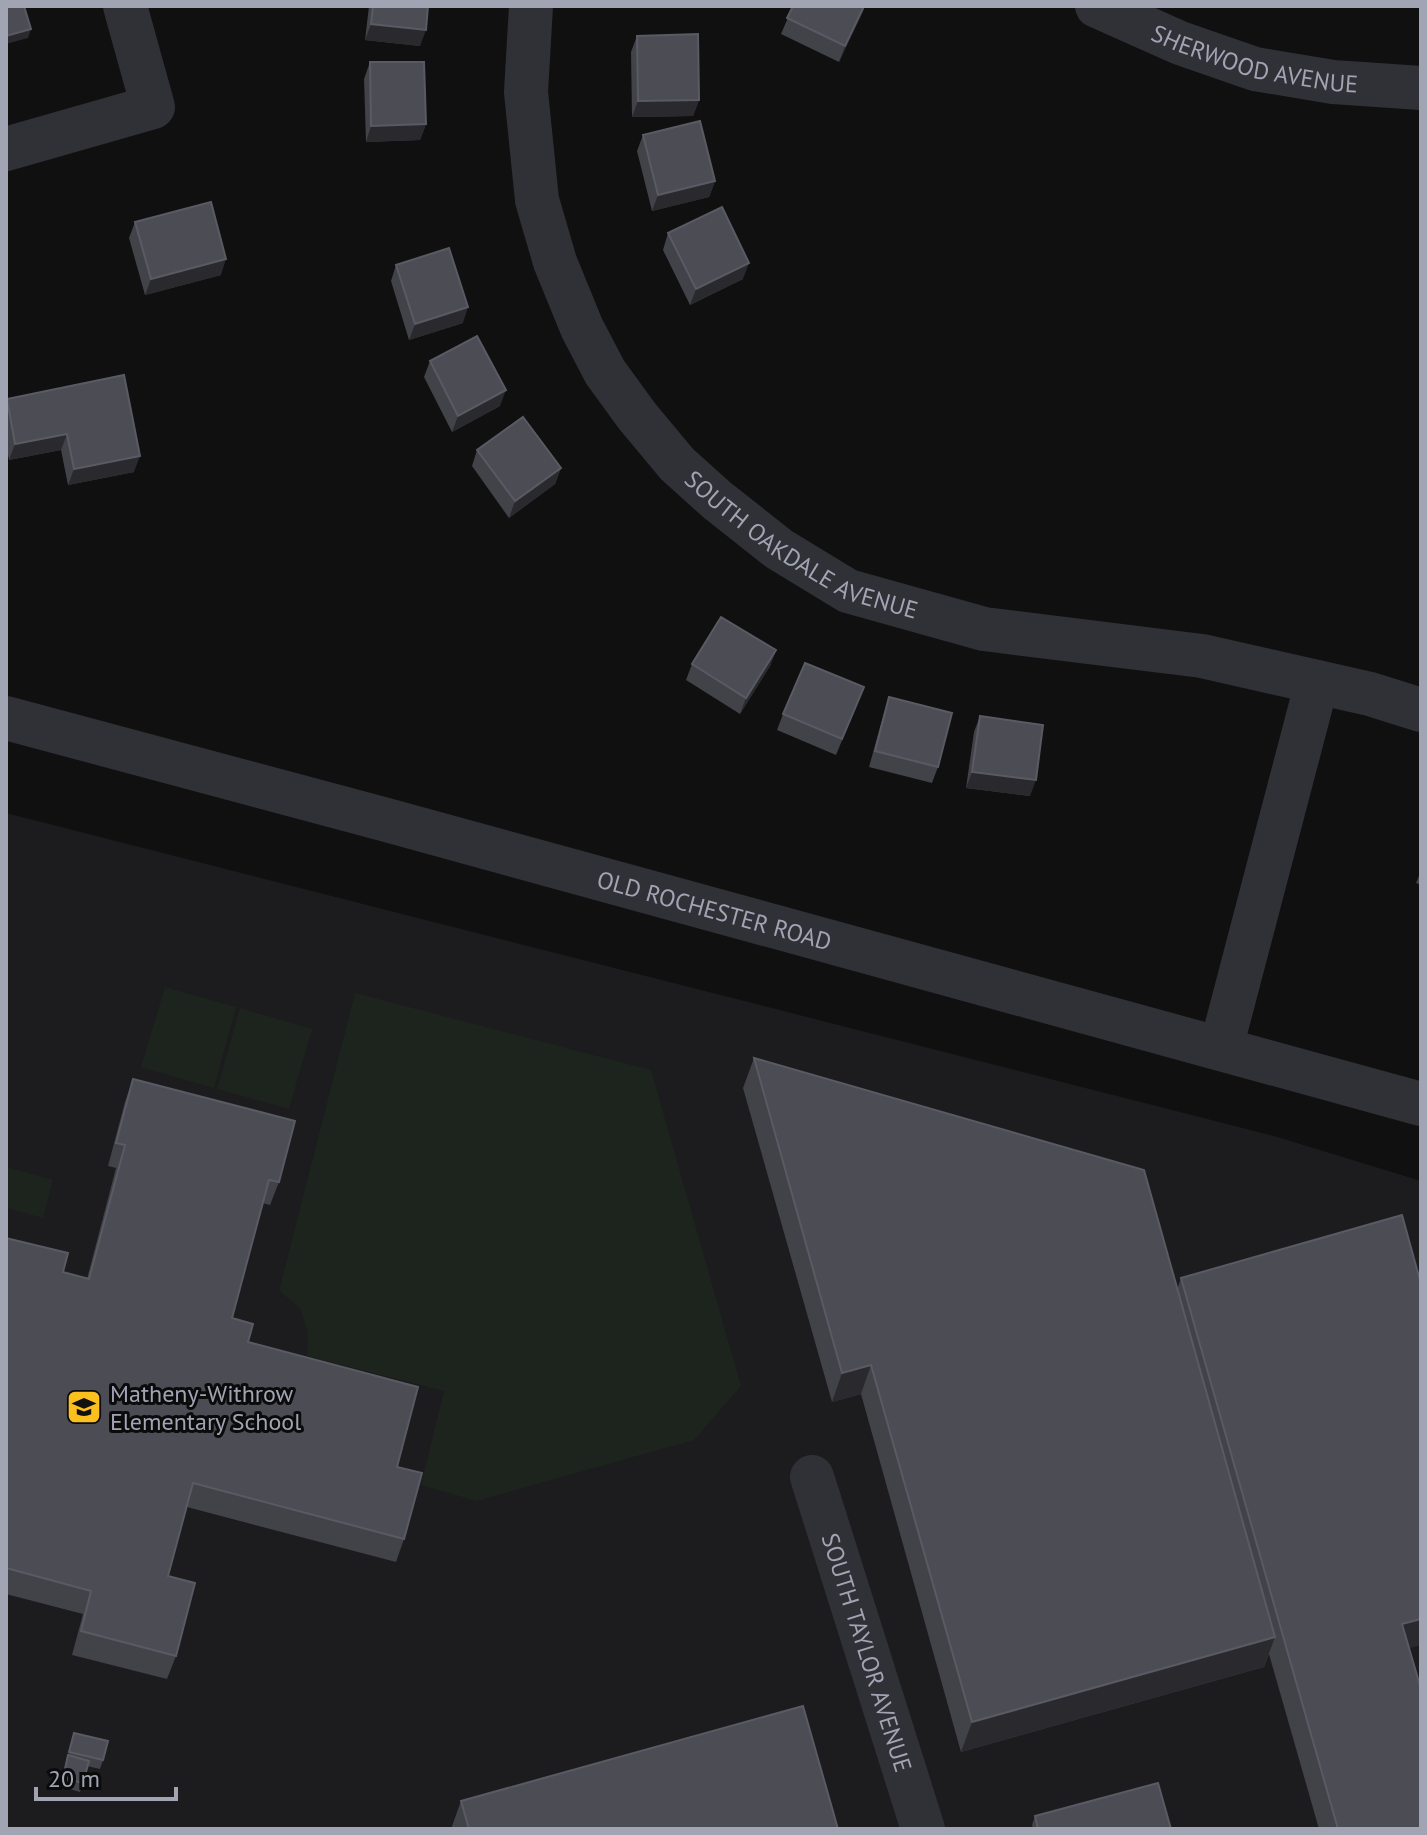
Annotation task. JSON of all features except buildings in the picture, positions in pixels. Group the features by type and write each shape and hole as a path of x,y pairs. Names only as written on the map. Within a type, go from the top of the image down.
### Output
{"street":[{"path":"6,149 153,107 125,6"},
{"name":"SOUTH OAKDALE AVENUE","path":"531,6 526,92 537,200 555,262 582,328 605,372 677,464 717,500 779,549 848,591 984,629 1202,656 1370,694 1421,710"},
{"name":"SHERWOOD AVENUE","path":"1097,6 1180,43 1255,69 1333,82 1421,88"},
{"path":"1221,1048 1317,682"},
{"name":"OLD ROCHESTER ROAD","path":"6,718 1421,1104"},
{"name":"SOUTH TAYLOR AVENUE","path":"812,1477 923,1829"}],"shaded area":[{"path":"6,813 1274,1136 1421,1181 1421,1829 6,1829"},
{"path":"165,987 236,1007 214,1088 141,1067"},
{"path":"355,993 651,1070 741,1386 694,1440 476,1501 421,1485 444,1391 307,1356 308,1332 300,1308 279,1291"},
{"path":"240,1008 312,1029 289,1109 217,1089"},
{"path":"6,1167 53,1180 43,1218 6,1208"}],"place":[{"name":"Matheny-Withrow Elementary School","path":"84,1407"}]}
